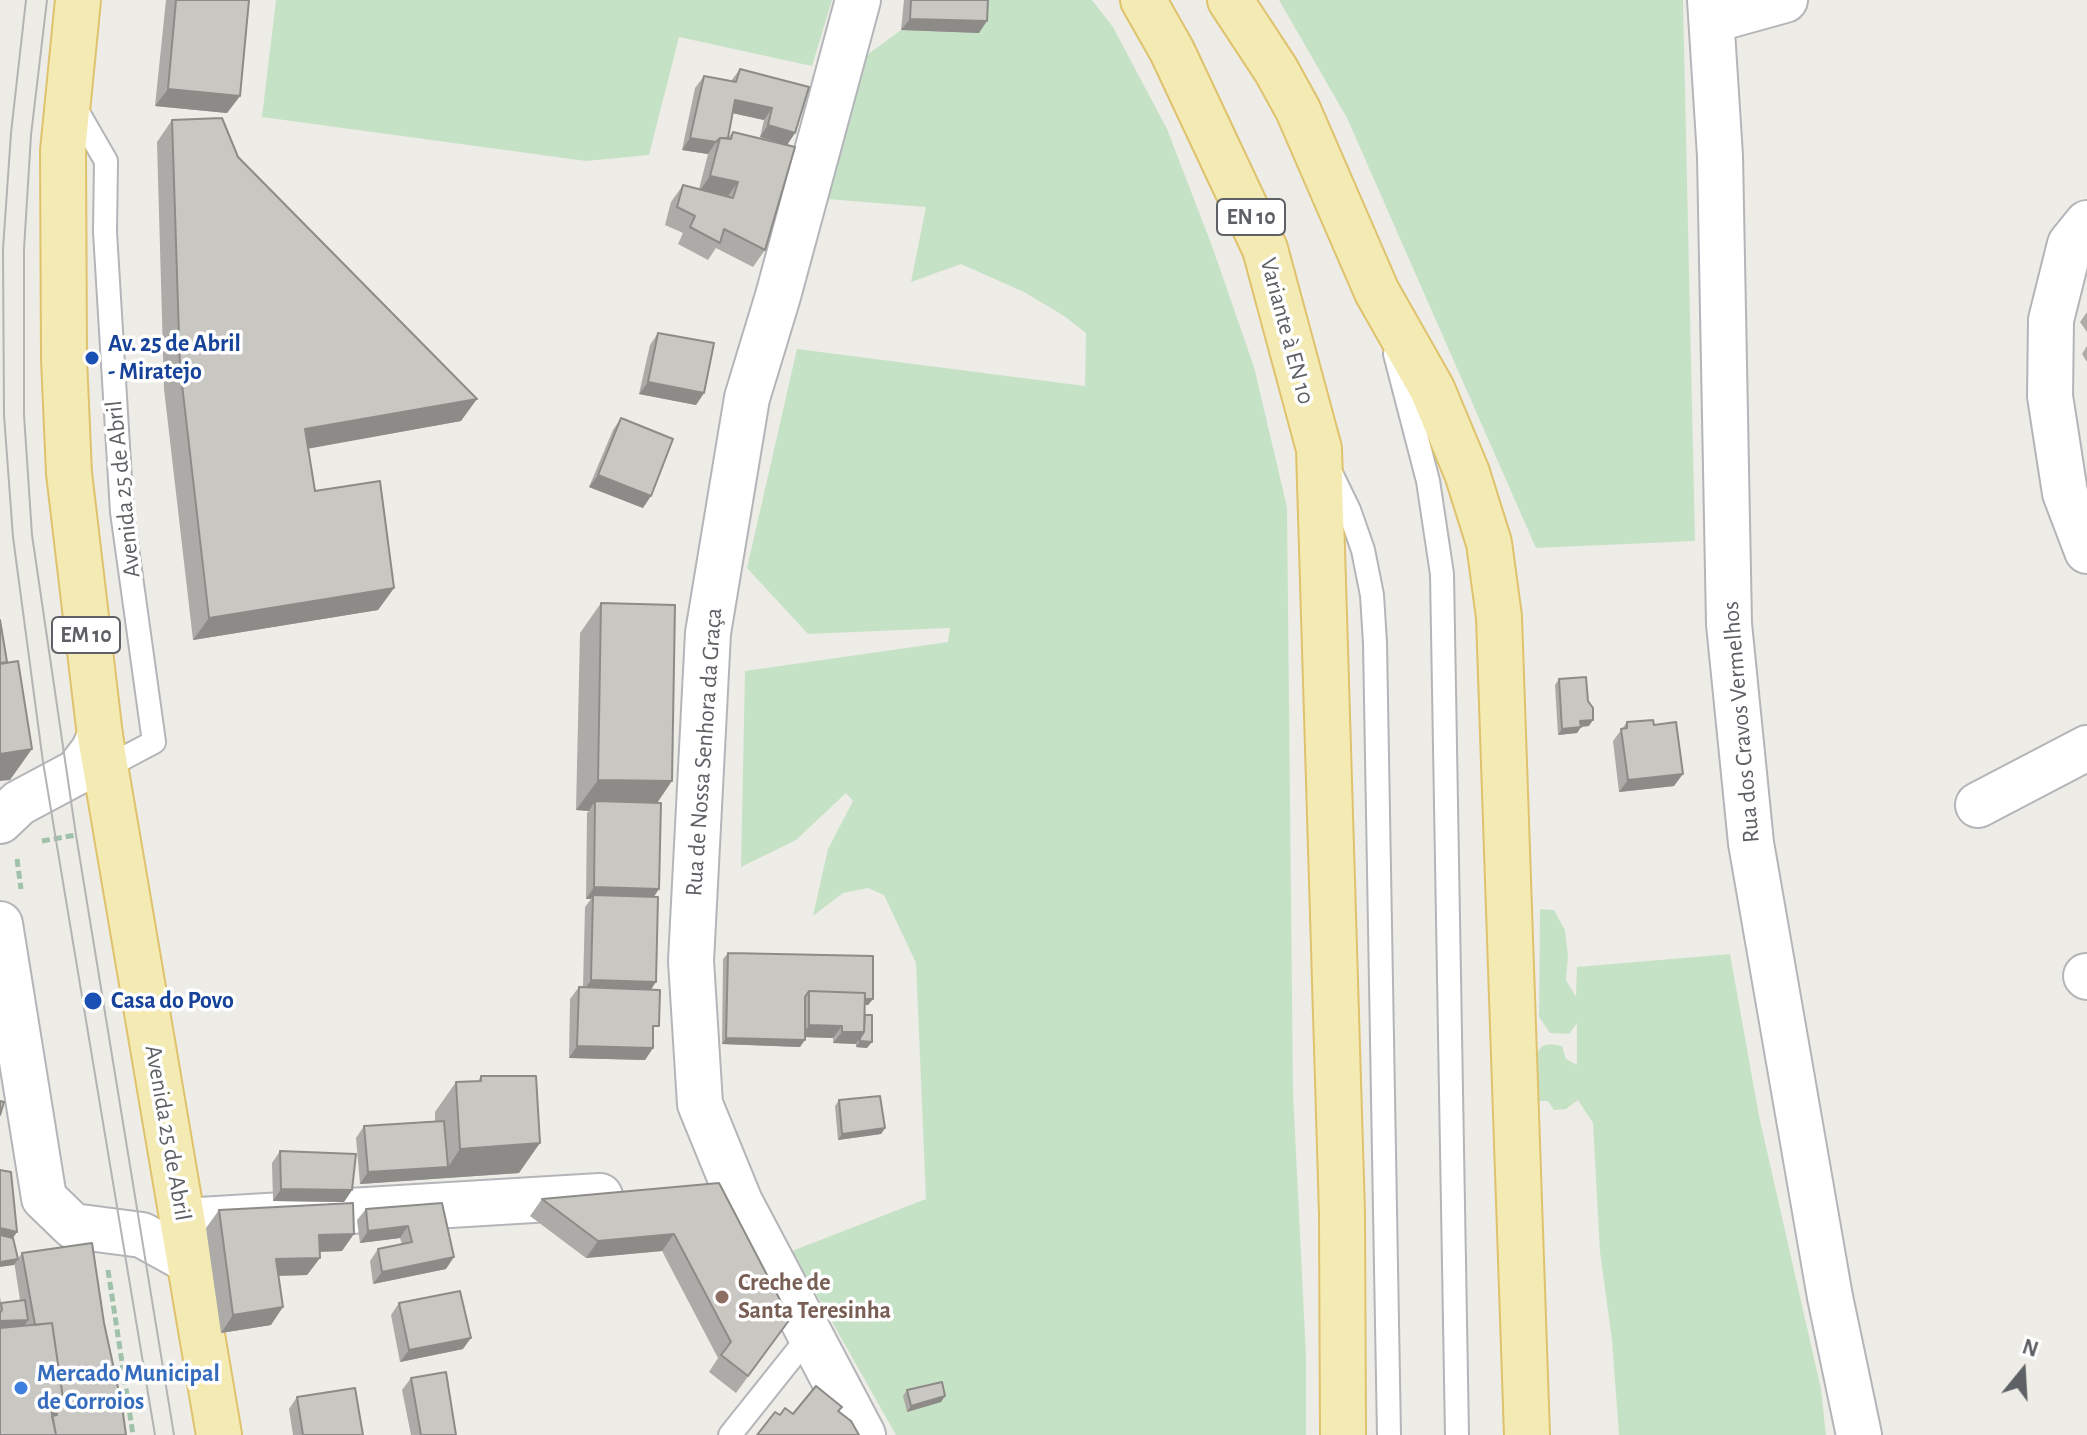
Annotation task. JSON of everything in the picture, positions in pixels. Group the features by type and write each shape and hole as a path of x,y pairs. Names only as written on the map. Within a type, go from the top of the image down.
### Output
{"main road":[{"name":"Avenida 25 de Abril","path":"78,0 62,165 64,373 69,473 102,752 219,1435"},
{"name":"Variante à EN 10","path":"1143,0 1172,51 1265,249 1319,449 1342,1214 1343,1435"},
{"path":"1230,0 1298,110 1377,292 1432,389 1467,473 1489,543 1499,617 1527,1435"}],"street":[{"name":"Rua de Nossa Senhora da Graça","path":"858,0 778,296 747,398 708,633 691,961 700,1104 731,1181 863,1435"},
{"path":"1712,10 1785,0"},
{"name":"Rua dos Cravos Vermelhos","path":"1712,10 1720,156 1729,624 1751,843 1830,1297 1859,1435"},
{"path":"2087,223 2070,244 2051,320 2050,396 2065,493 2087,551"},
{"path":"1978,805 2087,748"},
{"path":"7,833 19,803 77,772 93,751 102,752"},
{"name":"Avenida 25 de Abril","path":"0,924 12,1067 44,1198 73,1226 187,1242"},
{"path":"686,1192 701,1191 731,1181"},
{"path":"187,1242 641,1194"}],"lane":[{"path":"1377,292 1428,481 1442,574 1457,1435"},
{"path":"1319,449 1349,510 1358,537 1373,611 1389,1435"},
{"path":"730,1435 809,1336"}],"path":[{"path":"0,924 26,919 7,833"},
{"path":"38,841 90,833"},
{"path":"102,1229 133,1435"}],"green space":[{"path":"276,0 832,0 812,66 679,37 649,155 586,161 262,117"},
{"path":"980,0 1092,0 1113,27 1167,129 1212,246 1254,367 1287,507 1293,1092 1306,1356 1306,1435 896,1435 792,1251 926,1199 916,963 884,895 868,888 843,893 813,916 828,849 853,801 846,793 796,840 741,867 745,671 948,642 950,628 808,634 747,568 797,349 1085,386 1086,333 1024,292 961,264 911,282 926,207 827,199 867,55 901,30 979,33"},
{"path":"1279,0 1683,0 1695,541 1536,548 1347,118"},
{"path":"1540,909 1554,910 1565,930 1568,957 1566,980 1576,997 1577,967 1730,954 1759,1116 1821,1389 1826,1435 1619,1435 1612,1340 1600,1252 1593,1123 1578,1100 1566,1109 1554,1110 1548,1101 1539,1101 1537,1053 1542,1046 1562,1046 1566,1059 1577,1065 1577,1023 1569,1034 1550,1033 1539,1017"}],"building":[{"path":"176,0 249,0 240,96 168,89"},
{"path":"911,0 988,0 987,21 910,19"},
{"path":"740,69 809,87 795,133 768,125 772,108 735,100 728,138 720,138 716,142 690,138 704,76 736,82"},
{"path":"222,118 238,157 477,399 305,429 315,491 380,481 394,588 209,618 180,367 172,120"},
{"path":"733,132 795,147 765,250 724,229 720,243 690,227 695,216 677,207 683,185 733,198 738,182 710,176 720,138 731,139"},
{"path":"658,333 714,343 704,393 648,382"},
{"path":"621,418 673,439 651,496 598,475"},
{"path":"601,603 675,605 672,781 598,780"},
{"path":"0,620 7,662 0,663"},
{"path":"18,661 32,749 0,754 0,664"},
{"path":"1586,677 1593,720 1580,721 1581,727 1562,729 1559,679"},
{"path":"1653,720 1654,725 1676,722 1683,774 1628,780 1621,729 1627,728 1627,722"},
{"path":"595,801 661,803 659,889 594,887"},
{"path":"593,895 658,897 656,982 591,980"},
{"path":"728,953 873,956 873,999 865,999 865,993 809,991 805,997 805,1040 726,1038"},
{"path":"579,987 660,990 659,1026 653,1026 653,1048 577,1046"},
{"path":"809,991 865,993 864,1032 842,1032 842,1026 809,1025"},
{"path":"865,1015 872,1015 872,1042 860,1041"},
{"path":"481,1076 536,1076 540,1143 460,1149 456,1082 481,1081"},
{"path":"880,1096 885,1128 842,1134 839,1100"},
{"path":"444,1121 448,1167 368,1172 364,1126"},
{"path":"280,1151 356,1154 352,1190 281,1189"},
{"path":"0,1170 11,1172 17,1232 0,1228"},
{"name":"Creche de Santa Teresinha","path":"719,1183 790,1319 748,1376 721,1355 731,1342 674,1234 598,1241 542,1199"},
{"path":"353,1203 354,1234 319,1235 320,1258 276,1259 283,1307 233,1315 219,1210"},
{"path":"442,1203 454,1257 382,1272 378,1249 412,1242 408,1226 368,1231 366,1209"},
{"path":"0,1235 13,1238 18,1259 0,1262"},
{"path":"92,1243 126,1435 56,1435 52,1416 57,1415 56,1407 64,1405 52,1323 35,1325 22,1253"},
{"path":"460,1291 471,1338 409,1350 399,1303"},
{"path":"25,1300 28,1320 0,1321 1,1303"},
{"path":"52,1323 64,1405 51,1408 56,1435 0,1435 0,1328"},
{"path":"446,1372 456,1435 421,1435 411,1378"},
{"path":"942,1382 945,1396 911,1406 907,1390"},
{"path":"816,1386 842,1407 838,1411 851,1421 859,1435 757,1435 775,1412 780,1415 785,1408 793,1414"},
{"path":"355,1388 363,1435 303,1435 297,1397"}],"tram line":[{"path":"26,0 11,133 3,249 4,415 13,537 43,762 155,1435"},
{"path":"47,0 31,135 24,249 24,415 32,535 76,835 174,1435"}],"place":[{"name":"Av. 25 de Abril - Miratejo","path":"92,358"},
{"name":"Casa do Povo","path":"93,1001"},
{"name":"Creche de Santa Teresinha","path":"722,1297"},
{"name":"Mercado Municipal de Corroios","path":"21,1388"}]}
